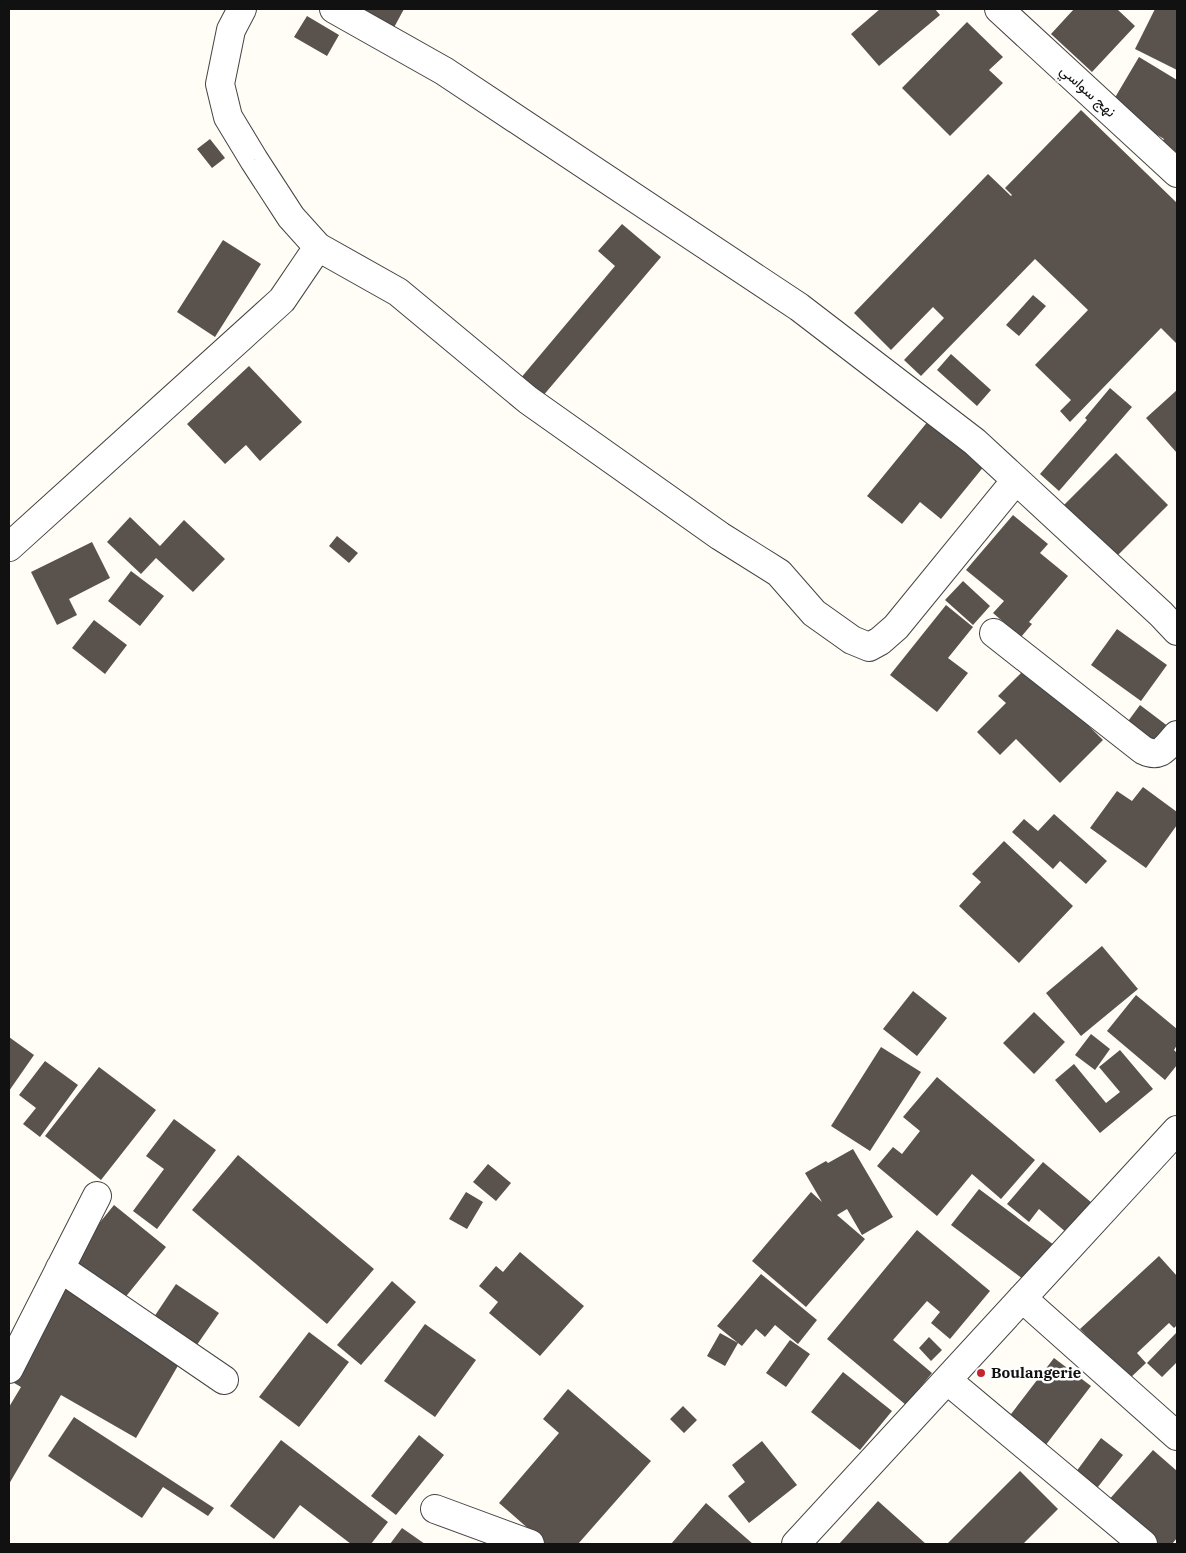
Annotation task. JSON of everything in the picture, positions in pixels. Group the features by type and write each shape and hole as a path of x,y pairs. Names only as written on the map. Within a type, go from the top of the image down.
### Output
{"street":[{"path":"242,9 231,30 220,84 228,117 291,217 318,247 398,292 528,400 720,536 779,573 814,613 852,640 869,647 880,641 896,626 1016,480"},
{"path":"334,9 444,71 799,307 975,442 1177,631"},
{"name":"نهج سواسي","path":"998,9 1177,173"},
{"path":"9,547 282,300 318,247"},
{"path":"994,633 1143,750 1151,754 1162,752 1177,735"},
{"path":"799,1543 1177,1130"},
{"path":"9,1369 18,1325 60,1268 97,1196"},
{"path":"60,1268 224,1380"},
{"path":"1022,1298 1177,1436"},
{"path":"947,1380 1142,1544"},
{"path":"435,1509 530,1544"}],"building":[{"path":"347,9 404,9 391,33"},
{"path":"880,9 935,9 940,15 879,66 851,34"},
{"path":"1074,9 1117,9 1135,26 1092,72 1051,34"},
{"path":"1155,9 1177,9 1177,70 1135,49"},
{"path":"307,16 339,35 327,56 294,37"},
{"path":"967,22 1003,57 989,70 1003,83 950,136 902,88"},
{"path":"1139,57 1177,80 1177,156 1160,145 1164,139 1110,106"},
{"path":"1081,110 1177,203 1177,344 1161,328 1070,422 1060,411 1071,400 1035,365 1088,310 1035,259 921,376 904,360 944,318 933,307 891,350 854,313 988,174 1011,196 1005,188"},
{"path":"210,139 225,158 212,168 197,149"},
{"path":"622,224 661,257 542,397 520,379 615,266 598,251"},
{"path":"223,240 261,264 215,337 177,312"},
{"path":"1033,295 1046,306 1019,336 1006,325"},
{"path":"951,354 991,390 977,406 937,370"},
{"path":"249,366 302,422 260,461 246,445 225,464 187,424"},
{"path":"1110,388 1132,407 1059,491 1040,474 1087,420 1085,418"},
{"path":"1177,390 1177,453 1146,418"},
{"path":"929,420 985,465 941,519 920,502 902,524 867,496"},
{"path":"1116,453 1168,505 1116,557 1064,505"},
{"path":"1013,515 1048,544 1040,553 1068,576 1029,622 1032,624 1021,637 993,613 1004,601 966,570"},
{"path":"130,517 160,546 184,520 225,559 193,592 156,558 141,574 107,542"},
{"path":"337,536 358,553 349,563 329,546"},
{"path":"92,542 110,578 69,599 77,615 57,625 31,572"},
{"path":"131,571 164,596 140,626 108,601"},
{"path":"963,581 990,606 973,625 945,600"},
{"path":"946,605 973,627 948,658 968,673 937,712 890,675"},
{"path":"94,620 127,645 105,674 72,648"},
{"path":"1117,629 1167,665 1141,701 1091,665"},
{"path":"1028,666 1103,740 1060,783 1016,739 1000,755 977,732 1006,703 998,696"},
{"path":"1140,705 1169,727 1156,746 1126,724"},
{"path":"1143,787 1177,812 1177,825 1146,868 1090,828 1117,791 1132,801"},
{"path":"1054,814 1107,861 1086,884 1060,861 1053,869 1012,832 1024,819 1038,831"},
{"path":"1004,841 1073,906 1019,963 959,906 981,882 972,874"},
{"path":"1102,946 1138,989 1081,1036 1046,993"},
{"path":"913,991 947,1018 917,1056 883,1029"},
{"path":"1136,995 1177,1029 1177,1045 1174,1050 1177,1053 1177,1065 1165,1080 1107,1031"},
{"path":"1034,1012 1065,1042 1034,1074 1003,1043"},
{"path":"1091,1034 1110,1049 1095,1070 1075,1055"},
{"path":"9,1037 34,1055 9,1091"},
{"path":"881,1047 921,1072 870,1151 831,1126"},
{"path":"1120,1050 1153,1089 1100,1133 1055,1080 1074,1064 1106,1103 1120,1092 1099,1067"},
{"path":"45,1061 78,1085 40,1137 23,1124 36,1108 19,1095"},
{"path":"99,1067 156,1110 101,1180 45,1136"},
{"path":"937,1077 1035,1160 1001,1199 972,1174 937,1216 877,1166 893,1147 902,1154 920,1131 903,1117"},
{"path":"174,1119 216,1150 157,1229 133,1211 164,1169 146,1156"},
{"path":"853,1149 893,1217 862,1235 847,1209 837,1215 865,1239 806,1307 752,1261 811,1192 822,1202 805,1173"},
{"path":"238,1155 374,1269 327,1324 192,1210"},
{"path":"1043,1162 1092,1203 1067,1233 1039,1209 1029,1222 1007,1204"},
{"path":"488,1164 511,1183 496,1201 473,1182"},
{"path":"979,1189 1054,1245 1027,1282 951,1225"},
{"path":"466,1192 483,1202 467,1229 449,1219"},
{"path":"114,1205 166,1247 119,1305 67,1263"},
{"path":"917,1230 990,1291 950,1339 931,1323 940,1312 927,1301 893,1340 932,1373 906,1405 827,1339"},
{"path":"520,1252 584,1306 540,1356 489,1313 498,1302 479,1286 496,1266 503,1272"},
{"path":"1159,1256 1177,1276 1177,1325 1174,1328 1169,1323 1137,1353 1146,1363 1128,1380 1080,1329"},
{"path":"761,1274 817,1320 798,1344 775,1325 765,1337 756,1329 742,1346 717,1326"},
{"path":"392,1281 416,1302 361,1365 337,1345"},
{"path":"176,1284 219,1313 192,1352 150,1323"},
{"path":"59,1285 183,1357 136,1438 61,1395 9,1484 9,1407 21,1387 9,1380"},
{"path":"425,1324 476,1360 435,1417 384,1381"},
{"path":"309,1332 349,1362 299,1427 259,1397"},
{"path":"1177,1332 1177,1362 1162,1377 1147,1363"},
{"path":"720,1333 738,1343 725,1366 707,1356"},
{"path":"929,1337 942,1350 931,1361 919,1348"},
{"path":"790,1340 810,1354 786,1387 766,1373"},
{"path":"1054,1358 1091,1386 1045,1446 1008,1418"},
{"path":"843,1372 892,1411 860,1450 811,1412"},
{"path":"568,1389 651,1461 578,1544 546,1544 499,1503 559,1433 543,1419"},
{"path":"683,1406 697,1420 684,1433 670,1419"},
{"path":"74,1417 214,1508 208,1516 163,1487 142,1518 48,1456"},
{"path":"419,1435 444,1455 396,1515 371,1496"},
{"path":"1101,1438 1123,1455 1094,1492 1073,1476"},
{"path":"281,1440 388,1522 371,1544 351,1544 300,1505 274,1539 230,1506"},
{"path":"762,1441 797,1485 749,1523 728,1496 745,1482 732,1465"},
{"path":"1153,1450 1177,1471 1177,1538 1172,1544 1157,1544 1107,1502"},
{"path":"1020,1471 1058,1509 1023,1544 947,1544"},
{"path":"878,1501 926,1544 839,1544"},
{"path":"706,1503 753,1544 671,1544"},
{"path":"402,1528 425,1544 390,1544"}],"place":[{"name":"Boulangerie","path":"981,1373"}]}
